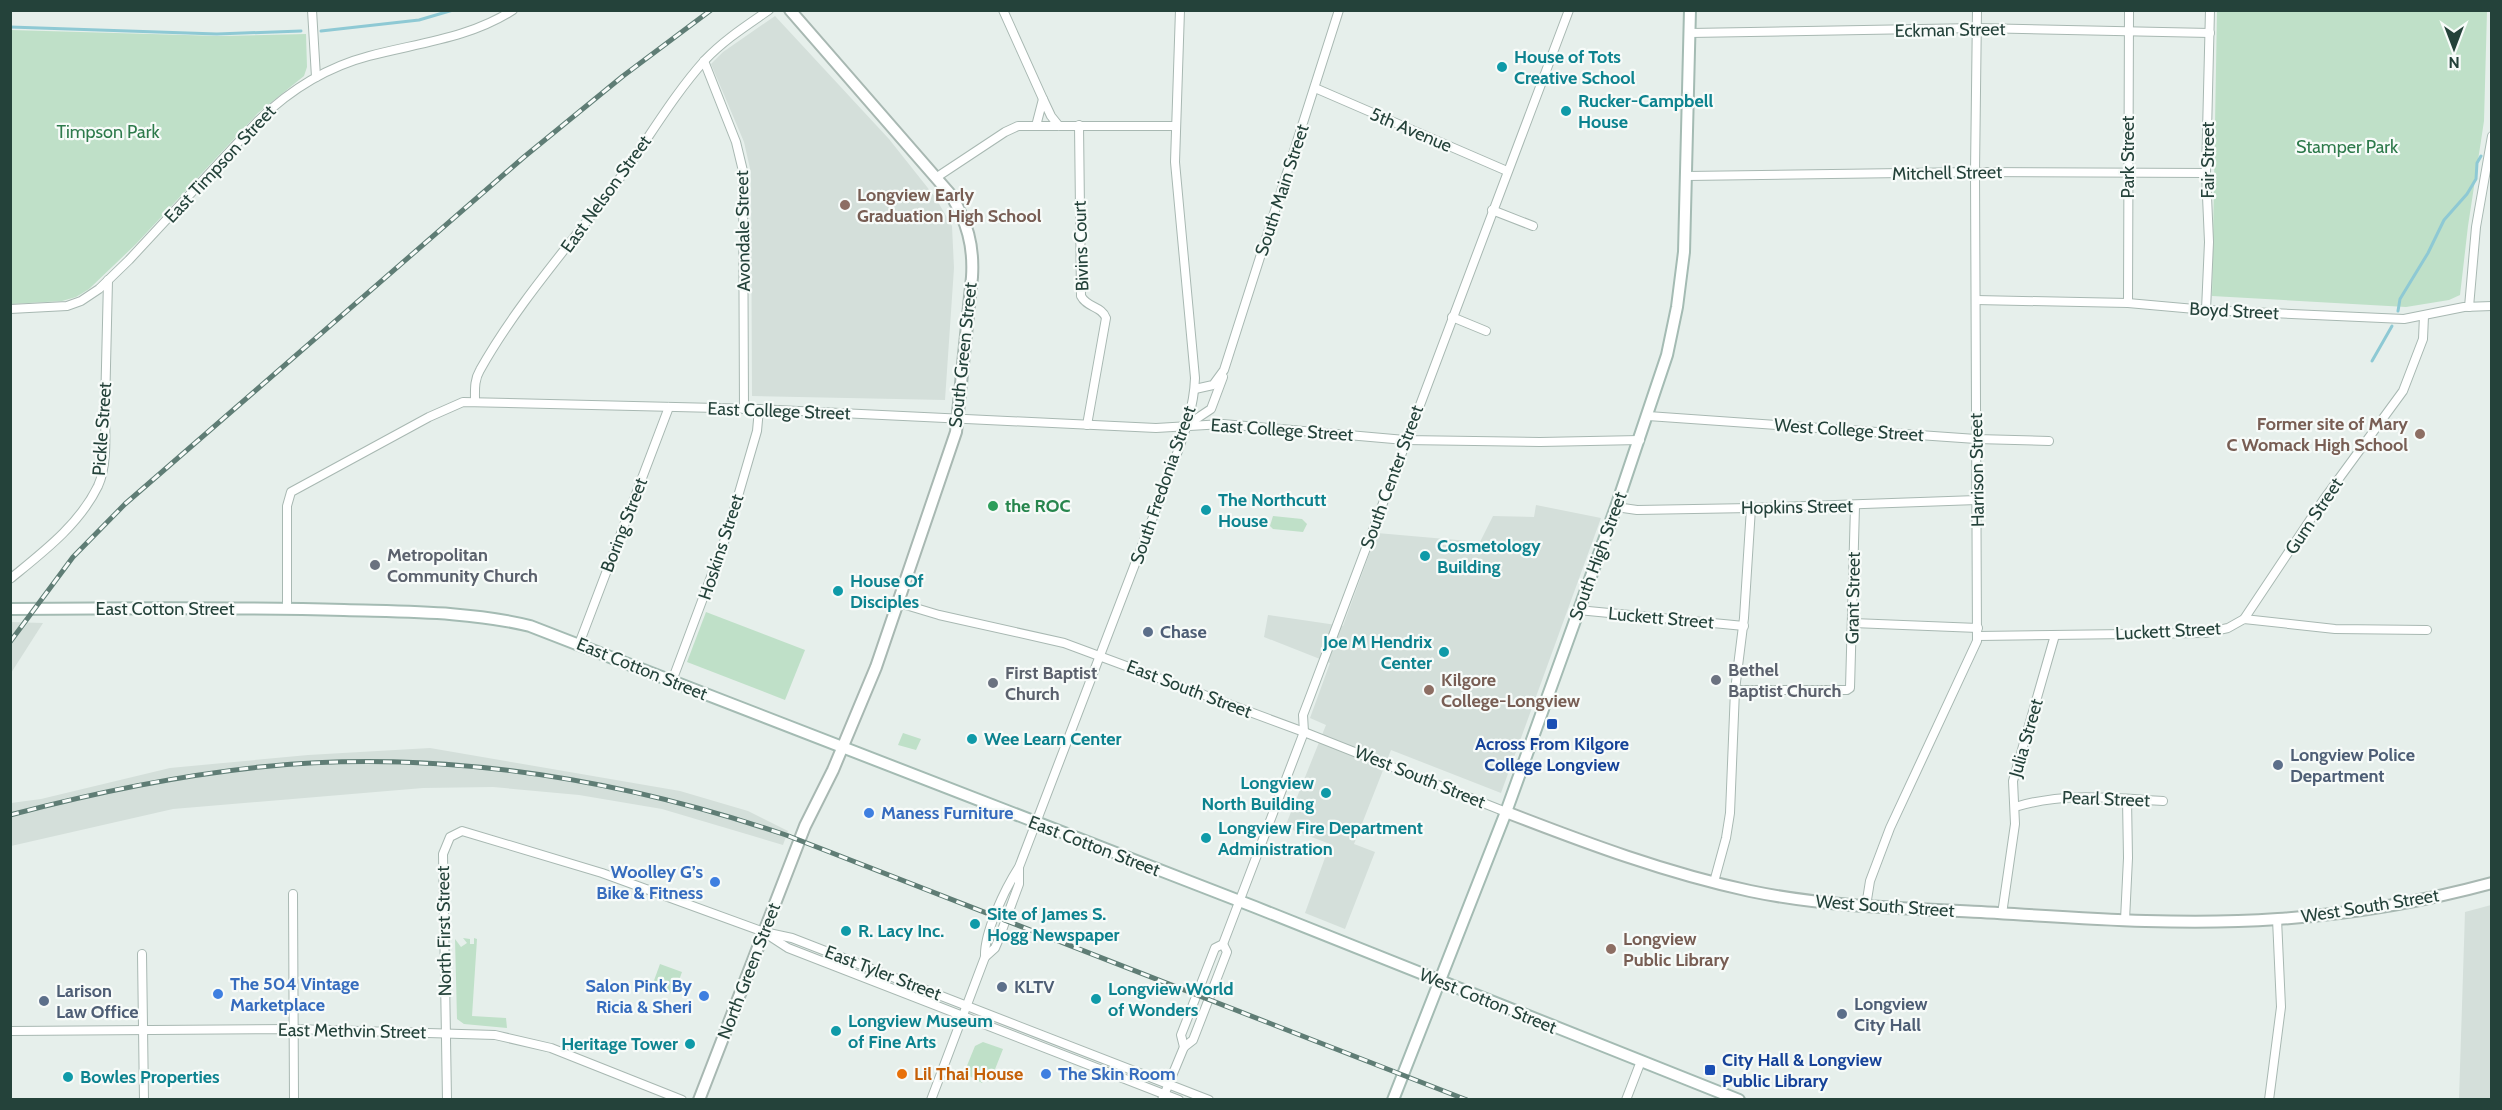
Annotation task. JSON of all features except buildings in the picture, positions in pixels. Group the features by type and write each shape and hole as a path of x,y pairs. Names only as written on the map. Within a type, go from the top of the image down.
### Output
{"main road":[{"name":"South Green Street","path":"790,10 937,177 965,220 971,242 973,266 959,417 899,603 843,749 798,843"},
{"name":"South High Street","path":"1394,1100 1506,812 1640,440 1667,356 1679,294 1684,252 1690,10"},
{"name":"East Cotton Street","path":"10,609 287,609 423,613 484,617 530,626 1238,901"},
{"name":"West South Street","path":"1506,812 1613,852 1714,882 1782,896 1866,906 2125,920 2213,922 2277,920 2399,904 2492,884"},
{"name":"North Green Street","path":"699,1100 798,843"},
{"name":"West Cotton Street","path":"1238,901 1739,1100"}],"street":[{"path":"312,10 316,77"},
{"name":"East Timpson Street","path":"10,309 67,306 88,297 108,280 266,112 290,93 316,77 367,56 467,32 513,10"},
{"name":"East Nelson Street","path":"475,401 475,386 479,372 514,318 631,163 680,92 704,61 726,39 770,10"},
{"path":"1003,10 1051,116 1059,126"},
{"name":"South Fredonia Street","path":"985,957 984,944 1010,880 1019,867 1101,656 1186,426 1195,389 1175,173 1180,10"},
{"name":"South Main Street","path":"1186,426 1213,405 1223,382 1224,370 1340,10"},
{"name":"South Center Street","path":"1222,944 1227,952 1193,1040 1184,1047 1181,1035 1196,994 1215,948 1222,944 1304,732 1304,715 1405,440 1569,10"},
{"name":"Harrison Street","path":"1866,906 1870,881 1890,828 1973,653 1978,632 1975,172 1977,10"},
{"name":"Park Street","path":"2128,303 2127,173 2130,10"},
{"name":"Fair Street","path":"2206,310 2209,242 2206,173 2211,10"},
{"name":"Eckman Street","path":"1690,33 1977,28 2210,33"},
{"name":"Avondale Street","path":"704,61 736,142 743,171 744,409"},
{"name":"5th Avenue","path":"1315,88 1507,171"},
{"path":"1036,126 1043,99"},
{"name":"Bivins Court","path":"1079,125 1081,296 1085,303 1103,311 1106,318 1087,425"},
{"path":"937,177 1018,126 1175,126"},
{"path":"2469,307 2476,227 2492,136"},
{"name":"Mitchell Street","path":"1687,176 1975,172 2206,173"},
{"path":"1492,210 1533,226"},
{"name":"Pickle Street","path":"10,579 44,553 61,535 93,495 99,482 105,436 108,280"},
{"name":"Boyd Street","path":"1976,300 2128,303 2206,310 2404,319 2469,307 2492,306"},
{"name":"Gum Street","path":"2244,619 2324,499 2403,392 2423,339 2424,316"},
{"path":"1452,317 1486,330"},
{"path":"1195,389 1213,385 1224,370"},
{"name":"East College Street","path":"287,609 286,506 291,492 429,417 463,402 759,409 1163,428 1230,424 1405,440"},
{"name":"Boring Street","path":"579,644 669,407"},
{"name":"Hoskins Street","path":"672,681 727,534 757,431 759,409"},
{"name":"West College Street","path":"1648,416 1976,439 2049,441"},
{"path":"1405,440 1540,442 1640,440"},
{"name":"Hopkins Street","path":"1616,507 1637,510 1752,508 1977,500"},
{"name":"Grant Street","path":"1735,690 1850,689 1855,506"},
{"path":"1714,882 1730,813 1735,690 1743,626 1752,508"},
{"name":"East South Street","path":"899,603 939,615 1049,639 1101,656 1304,732"},
{"name":"Luckett Street","path":"1578,610 1743,626"},
{"name":"Luckett Street","path":"1853,623 2055,635 2210,632 2233,626 2244,619 2335,629 2427,630"},
{"name":"Julia Street","path":"2002,914 2015,829 2013,781 2055,635"},
{"name":"West South Street","path":"1304,732 1506,812"},
{"name":"Pearl Street","path":"2015,807 2055,797 2163,801"},
{"path":"2125,920 2128,858 2127,799"},
{"name":"East Tyler Street","path":"450,837 462,831 482,836 602,873 764,932 792,938 1209,1100"},
{"name":"North First Street","path":"447,1100 442,861 443,848 450,837"},
{"name":"South Fredonia Street","path":"985,957 995,948 1019,884 1019,867"},
{"path":"293,894 294,1100"},
{"path":"2269,1100 2281,1007 2277,920"},
{"name":"East Tyler Street","path":"764,932 788,948 963,1015 1163,1097 1179,1100"},
{"path":"142,954 144,1100"},
{"path":"931,1100 985,957"},
{"name":"East Methvin Street","path":"10,1031 293,1029 495,1035 536,1043 682,1100"},
{"path":"1163,1097 1184,1047"},
{"path":"1626,1100 1641,1061"}],"shaded area":[{"name":"Longview Early Graduation High School","path":"775,16 889,139 935,197 952,226 954,268 945,400 752,396 751,173 744,142 711,64 723,52"},
{"name":"Kilgore College-Longview","path":"1536,505 1601,518 1501,793 1391,750 1354,844 1375,852 1345,929 1305,913 1330,844 1285,827 1326,725 1310,718 1330,663 1264,637 1268,615 1343,626 1377,533 1480,542 1493,516 1534,517"},
{"path":"10,622 43,623 11,673"},
{"path":"430,748 680,791 748,811 788,831 783,845 662,809 579,795 493,787 423,788 173,809 11,846 11,803 41,799 170,768 308,755"},
{"path":"2491,905 2491,1099 2459,1099 2465,912"}],"green space":[{"name":"Stamper Park","path":"2217,11 2487,11 2484,121 2460,295 2449,300 2406,307 2212,296"},
{"name":"Timpson Park","path":"11,30 220,36 306,34 307,67 304,76 258,113 136,244 89,289 76,297 62,301 11,304"},
{"path":"1273,516 1302,519 1307,524 1303,532 1273,529 1270,526"},
{"path":"706,612 805,650 785,700 687,662"},
{"path":"903,733 921,739 916,750 898,745"},
{"path":"463,938 470,939 470,944 474,944 474,938 477,939 472,1016 506,1018 507,1028 464,1024 457,1019 455,939 461,947 467,943"},
{"path":"660,964 682,972 674,994 652,986"},
{"path":"983,1042 1003,1049 990,1082 984,1080 982,1083 964,1073 975,1046"}],"waterway":[{"path":"321,31 419,20 453,10"},
{"path":"10,27 217,34 301,31"},
{"path":"2398,311 2400,299 2428,253 2444,220 2467,194 2476,179 2477,163 2481,156"},
{"path":"2372,361 2392,326"}],"railway":[{"path":"10,642 73,557 125,504 524,157 623,76 711,10"},
{"path":"10,815 72,799 165,780 260,767 327,762 394,762 460,766 526,773 592,784 658,798 786,835 1467,1100"}],"place":[{"name":"House of Tots Creative School","path":"1502,67"},
{"name":"Rucker-Campbell House","path":"1566,111"},
{"name":"Longview Early Graduation High School","path":"845,205"},
{"name":"Former site of Mary C Womack High School","path":"2420,434"},
{"name":"the ROC","path":"993,506"},
{"name":"The Northcutt House","path":"1206,510"},
{"name":"Cosmetology Building","path":"1425,556"},
{"name":"Metropolitan Community Church","path":"375,565"},
{"name":"House Of Disciples","path":"838,591"},
{"name":"Chase","path":"1148,632"},
{"name":"Joe M Hendrix Center","path":"1444,652"},
{"name":"Bethel Baptist Church","path":"1716,680"},
{"name":"First Baptist Church","path":"993,683"},
{"name":"Kilgore College-Longview","path":"1429,690"},
{"name":"Across From Kilgore College Longview","path":"1552,724"},
{"name":"Wee Learn Center","path":"972,739"},
{"name":"Longview Police Department","path":"2278,765"},
{"name":"Longview North Building","path":"1326,793"},
{"name":"Maness Furniture","path":"869,813"},
{"name":"Longview Fire Department Administration","path":"1206,838"},
{"name":"Woolley G’s Bike & Fitness","path":"715,882"},
{"name":"Site of James S. Hogg Newspaper","path":"975,924"},
{"name":"R. Lacy Inc.","path":"846,931"},
{"name":"Longview Public Library","path":"1611,949"},
{"name":"KLTV","path":"1002,987"},
{"name":"The 504 Vintage Marketplace","path":"218,994"},
{"name":"Salon Pink By Ricia & Sheri","path":"704,996"},
{"name":"Longview World of Wonders","path":"1096,999"},
{"name":"Larison Law Office","path":"44,1001"},
{"name":"Longview City Hall","path":"1842,1014"},
{"name":"Longview Museum of Fine Arts","path":"836,1031"},
{"name":"Heritage Tower","path":"690,1044"},
{"name":"City Hall & Longview Public Library","path":"1710,1070"},
{"name":"Lil Thai House","path":"902,1074"},
{"name":"The Skin Room","path":"1046,1074"},
{"name":"Bowles Properties","path":"68,1077"}]}
